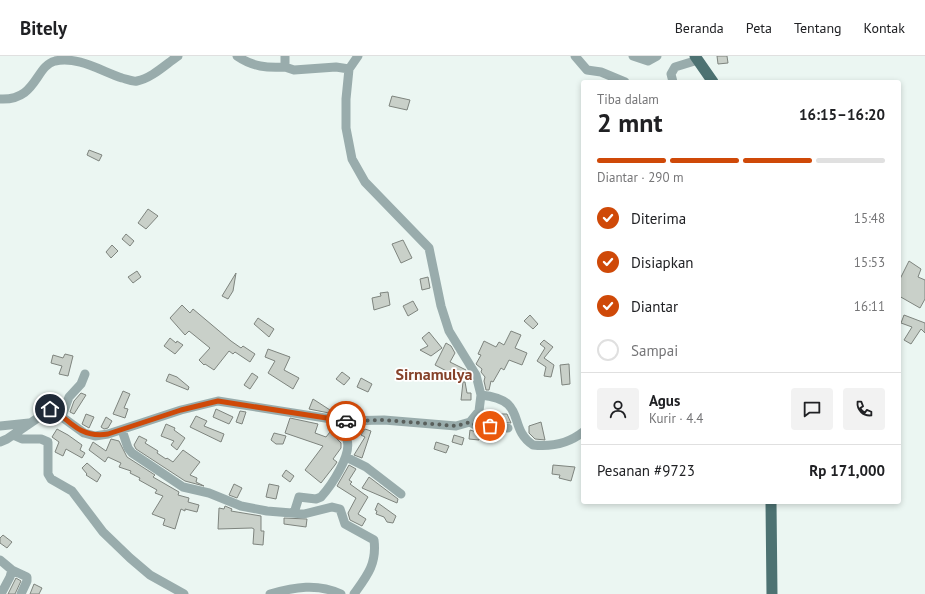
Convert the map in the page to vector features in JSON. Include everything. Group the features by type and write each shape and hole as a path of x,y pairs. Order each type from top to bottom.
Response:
{"main road":[{"path":"697,58 711,80"},
{"path":"771,504 772,594"}],"street":[{"path":"0,99 25,94 36,81 44,68 54,61 79,62 135,82 149,76 178,56"},
{"path":"237,56 254,66 268,68 285,67 294,70 336,67 349,69"},
{"path":"285,56 285,67"},
{"path":"0,442 13,435 48,409 53,409 84,433 95,436 122,430 181,410 218,401 333,419 364,422 384,420 456,426 470,422 478,411 481,395 476,375 449,331 441,306 429,248 364,182 352,159 346,128 346,99 349,69 358,56"},
{"path":"575,56 586,70 601,72 620,80"},
{"path":"633,56 648,61 657,56"},
{"path":"672,80 671,74 675,67 697,58"},
{"path":"62,416 69,396 81,384 85,374"},
{"path":"481,395 500,399 512,408 522,433 533,445 559,445 581,433"},
{"path":"294,513 299,497 319,499 323,495 340,470 346,457 348,441 345,434 333,419"},
{"path":"470,422 479,427 508,428"},
{"path":"0,426 29,423"},
{"path":"122,430 128,448 132,453 183,486 209,493 241,506 267,511 304,514 325,508 336,508 342,512 345,524 372,538 374,543 373,565 367,577 354,594"},
{"path":"13,435 22,439 41,438 48,442 48,474 51,479 72,491 103,532 150,575 184,594"},
{"path":"346,457 366,467 401,494"},
{"path":"0,560 12,570 27,577 27,581 21,594"},
{"path":"1,594 12,570"},
{"path":"270,594 290,589 314,586 332,590 341,594"}],"building":[{"path":"717,56 727,56 728,63 718,64"},
{"path":"392,96 410,100 407,110 389,106"},
{"path":"89,150 102,155 99,161 87,155"},
{"path":"148,209 158,216 146,229 138,223"},
{"path":"126,234 134,241 130,246 122,239"},
{"path":"403,240 412,258 401,263 392,244"},
{"path":"112,245 118,251 111,258 106,252"},
{"path":"909,261 921,269 918,277 925,280 925,299 920,308 901,297 901,277"},
{"path":"137,271 141,277 133,283 128,277"},
{"path":"236,273 233,291 228,299 222,296"},
{"path":"428,277 430,288 422,290 420,279"},
{"path":"388,292 390,305 374,310 372,298 381,296 380,293"},
{"path":"413,301 418,310 408,316 403,306"},
{"path":"182,305 190,313 193,309 241,348 243,346 255,354 250,362 235,352 233,354 229,351 214,370 205,364 204,365 199,360 210,348 189,331 185,335 170,318"},
{"path":"530,315 538,324 533,329 524,321"},
{"path":"904,315 925,323 925,333 921,329 911,344 904,340 912,327 901,323"},
{"path":"258,318 274,329 269,337 254,324"},
{"path":"511,331 521,335 515,348 527,353 522,365 509,360 504,370 501,368 493,382 491,381 489,390 486,390 484,381 485,377 481,372 482,369 476,364 481,355 478,354 484,341 496,347 499,342 504,345"},
{"path":"429,332 442,348 431,356 420,350 428,346 422,338"},
{"path":"170,338 176,343 177,341 183,345 175,354 164,346"},
{"path":"544,340 553,347 544,358 554,365 551,377 544,376 546,367 537,361 545,348 540,344"},
{"path":"446,343 451,346 455,353 450,362 466,370 462,379 435,365"},
{"path":"268,349 290,357 284,370 299,378 293,389 268,373 275,361 265,357"},
{"path":"65,354 73,356 68,376 59,374 62,366 51,363 53,355 63,358"},
{"path":"569,364 570,384 562,385 560,365"},
{"path":"342,372 350,378 344,385 336,379"},
{"path":"252,373 258,377 250,389 244,385"},
{"path":"169,374 177,377 189,387 188,390 166,381"},
{"path":"361,378 372,384 368,392 357,387"},
{"path":"463,382 465,382 467,393 471,393 471,400 461,400"},
{"path":"123,391 130,394 124,408 128,409 125,418 113,414"},
{"path":"81,393 86,395 74,414 70,412 74,401"},
{"path":"313,399 330,410 329,413 309,409"},
{"path":"216,409 233,417 229,424 213,417"},
{"path":"240,411 246,412 242,424 236,422"},
{"path":"86,414 94,417 89,428 82,424"},
{"path":"498,414 507,414 511,423 499,422"},
{"path":"196,416 207,421 204,426 224,434 221,442 190,427"},
{"path":"106,417 112,421 108,428 104,429 101,427"},
{"path":"290,418 318,424 315,433 326,437 330,432 341,443 341,448 333,459 337,462 321,483 305,470 323,446 285,433"},
{"path":"541,422 545,440 535,439 529,433 529,426"},
{"path":"166,424 175,428 174,430 185,438 177,450 171,445 174,441 161,436"},
{"path":"57,429 82,445 80,450 85,453 82,458 66,449 63,456 55,452 59,442 52,437"},
{"path":"365,429 371,431 362,458 354,455 365,437 361,435"},
{"path":"470,430 480,433 479,440 469,439"},
{"path":"274,433 286,436 283,444 276,444 271,440"},
{"path":"454,435 464,438 462,445 452,442"},
{"path":"139,436 147,440 145,443 158,451 157,453 173,462 183,450 200,462 190,475 197,478 196,482 204,486 185,481 136,449 134,445"},
{"path":"111,439 119,441 127,457 155,475 153,477 179,492 178,495 189,498 188,502 199,505 197,512 185,509 185,511 181,509 175,529 163,525 165,519 152,514 163,496 155,493 157,490 139,480 140,478 130,473 131,471 119,467 121,463 108,457 105,462 89,450 93,442 106,451"},
{"path":"436,442 449,446 446,453 434,449"},
{"path":"87,463 101,475 97,482 86,475 87,474 82,468"},
{"path":"349,465 356,469 349,480 352,482 350,484 368,497 358,514 366,519 362,526 350,520 348,513 356,498 337,486"},
{"path":"553,465 575,467 571,481 559,478 560,475 552,474"},
{"path":"286,470 294,476 290,482 282,476"},
{"path":"369,477 398,499 397,503 362,488"},
{"path":"234,484 242,488 237,498 229,495"},
{"path":"269,484 279,486 276,499 266,497"},
{"path":"378,503 396,516 393,523 387,522 384,517 376,514 377,511 375,510"},
{"path":"225,506 232,509 231,511 261,516 261,531 264,531 263,545 253,544 254,529 252,528 218,529 219,508 224,509"},
{"path":"284,518 307,519 306,527 284,524"},
{"path":"3,535 12,542 7,548 0,543 0,538"},
{"path":"16,578 21,581 15,594 8,594"},
{"path":"34,584 42,588 39,594 30,594"}],"way so far":[{"path":"346,421 364,422 384,420 456,426 470,422 479,427 490,426"}],"district":[{"name":"Sirnamulya","path":"434,374"}],"route":[{"path":"50,409 55,410 84,433 95,436 108,434 181,410 218,401 346,421"}]}
